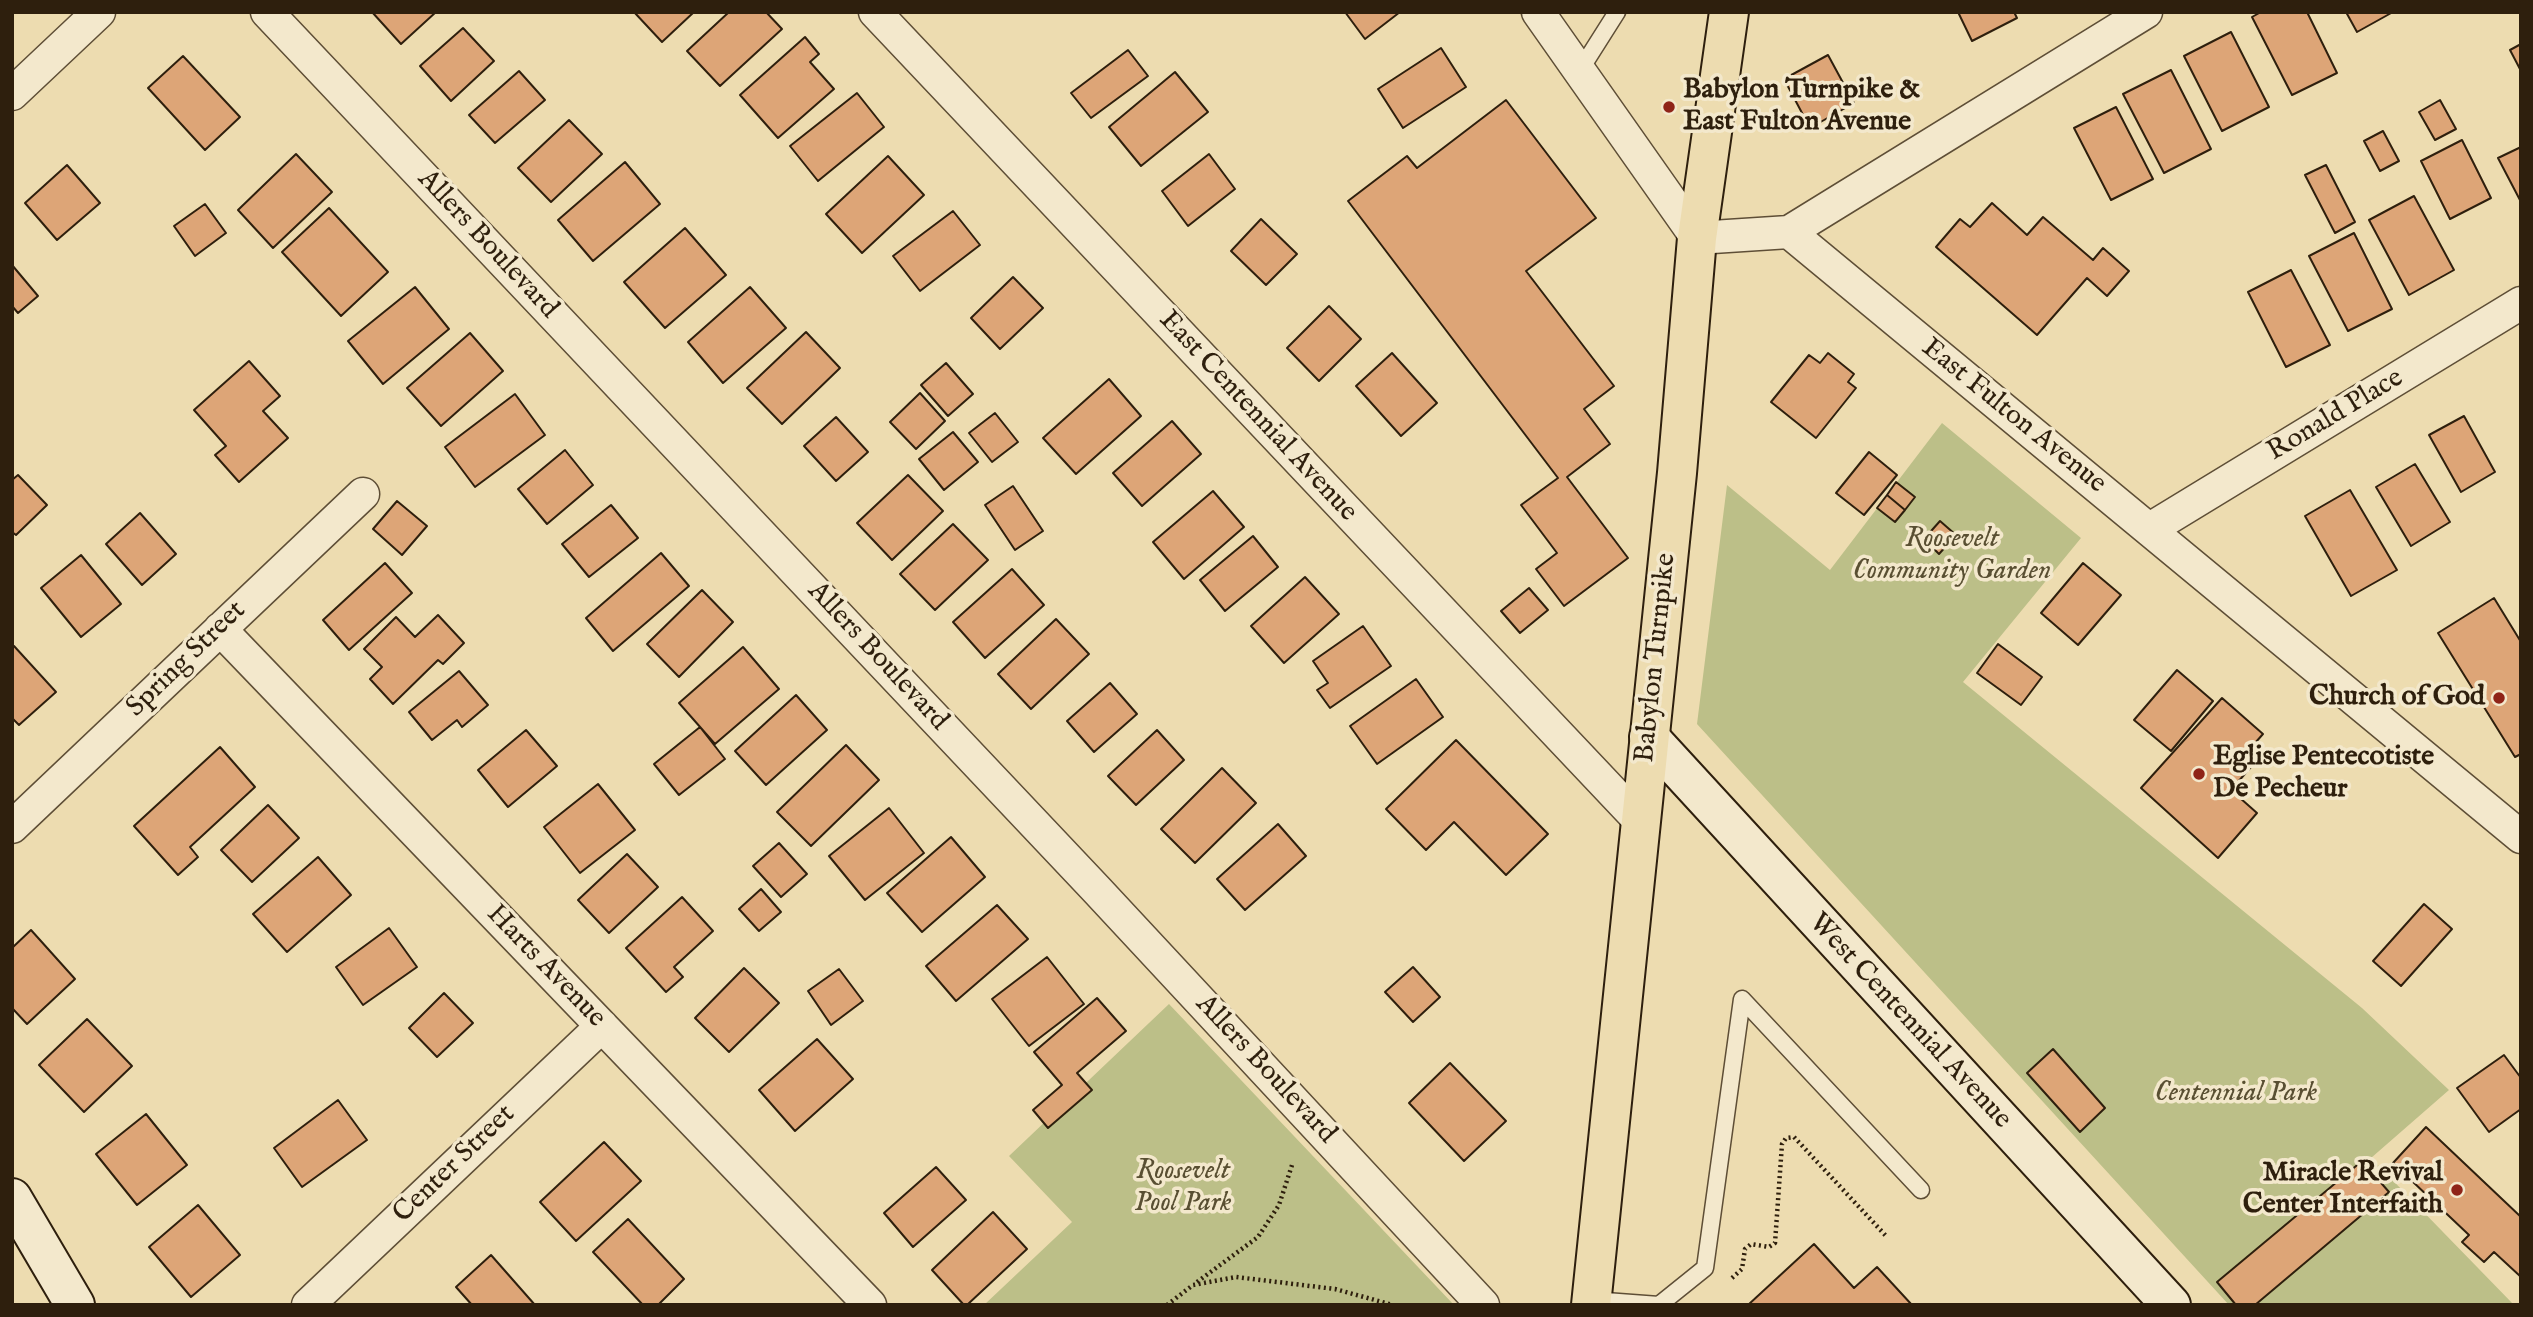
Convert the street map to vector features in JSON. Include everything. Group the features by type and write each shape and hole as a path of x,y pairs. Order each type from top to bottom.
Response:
{"main road":[{"name":"Babylon Turnpike","path":"1592,1302 1677,473 1697,237 1729,12"},
{"name":"West Centennial Avenue","path":"1649,737 2171,1305"},
{"path":"12,1198 75,1305"}],"street":[{"path":"12,94 99,12"},
{"name":"Allers Boulevard","path":"267,12 1087,878 1483,1305"},
{"name":"East Centennial Avenue","path":"875,12 1640,821"},
{"path":"1538,12 1697,237 1789,232 2147,12"},
{"name":"East Fulton Avenue","path":"1789,232 2518,831"},
{"name":"Ronald Place","path":"2150,529 2521,303"},
{"name":"Spring Street","path":"12,827 363,494"},
{"name":"Harts Avenue","path":"220,629 870,1305"},
{"name":"Center Street","path":"308,1305 602,1026"}],"lane":[{"path":"1580,72 1617,12"},
{"path":"1592,1302 1660,1305 1705,1268 1742,999 1921,1190"}],"path":[{"path":"1723,1287 1742,1269 1745,1249 1751,1244 1769,1247 1775,1243 1783,1144 1786,1138 1794,1138 1887,1237"},
{"path":"1167,1305 1258,1237 1279,1205 1293,1162"},
{"path":"1193,1285 1236,1277 1335,1289 1393,1305"}],"green space":[{"name":"Centennial Park","path":"1942,423 2081,538 1963,682 2362,1008 2449,1090 2371,1158 2514,1305 2229,1305 1697,724 1727,485 1830,570"},
{"name":"Roosevelt Pool Park","path":"1169,1004 1454,1305 984,1305 1072,1222 1009,1156"}],"building":[{"path":"372,12 436,12 401,44"},
{"path":"634,12 694,12 662,42"},
{"path":"729,12 766,12 782,29 720,86 687,51"},
{"path":"1345,12 1400,12 1365,39"},
{"path":"1958,12 2014,12 2017,18 1972,41"},
{"path":"2261,12 2307,12 2337,73 2292,95 2252,17"},
{"path":"2346,12 2393,12 2357,32"},
{"path":"463,28 494,61 451,101 420,66"},
{"path":"2231,32 2269,107 2222,131 2184,56"},
{"path":"805,37 819,54 810,62 834,89 778,138 740,95"},
{"path":"2521,44 2521,71 2510,50"},
{"path":"1441,48 1466,87 1403,128 1378,89"},
{"path":"1128,50 1148,76 1091,118 1071,93"},
{"path":"1828,55 1854,103 1810,128 1784,79"},
{"path":"183,56 240,117 205,150 148,88"},
{"path":"2171,70 2211,149 2164,173 2123,94"},
{"path":"519,71 545,100 495,143 469,115"},
{"path":"1175,72 1208,112 1141,166 1109,127"},
{"path":"857,93 884,127 818,181 790,146"},
{"path":"1506,100 1596,218 1526,271 1614,386 1584,409 1610,444 1567,477 1628,558 1564,606 1536,569 1557,553 1521,505 1558,478 1348,201 1407,156 1417,168"},
{"path":"2440,100 2456,129 2435,140 2419,112"},
{"path":"2116,107 2153,179 2111,200 2074,128"},
{"path":"569,120 602,154 551,202 518,168"},
{"path":"2383,131 2399,161 2380,171 2364,141"},
{"path":"2462,140 2491,198 2450,219 2421,161"},
{"path":"2521,147 2521,202 2498,158"},
{"path":"296,154 332,192 273,248 238,210"},
{"path":"1209,154 1235,189 1188,226 1162,191"},
{"path":"888,156 924,195 862,253 826,214"},
{"path":"625,162 660,204 593,261 558,220"},
{"path":"67,165 100,203 57,240 25,203"},
{"path":"2326,165 2355,222 2335,233 2305,175"},
{"path":"2414,196 2454,270 2409,295 2369,220"},
{"path":"1992,203 2027,235 2043,217 2093,260 2103,248 2129,271 2107,296 2087,278 2037,335 1936,247 1960,219 1970,227"},
{"path":"205,204 226,233 195,256 174,226"},
{"path":"329,208 388,272 341,316 282,252"},
{"path":"953,211 980,245 920,291 893,256"},
{"path":"1261,219 1297,254 1266,285 1231,251"},
{"path":"685,228 726,275 665,328 624,282"},
{"path":"2354,233 2392,309 2348,331 2309,256"},
{"path":"12,265 38,296 18,313 12,306"},
{"path":"2291,270 2330,345 2286,367 2248,292"},
{"path":"1013,277 1043,308 1000,349 971,318"},
{"path":"415,287 449,329 383,384 348,341"},
{"path":"750,287 786,328 723,383 688,342"},
{"path":"1329,306 1361,339 1319,381 1287,348"},
{"path":"806,332 840,368 782,424 747,388"},
{"path":"470,333 503,371 441,426 407,388"},
{"path":"1392,353 1437,403 1401,436 1356,386"},
{"path":"1828,353 1854,374 1848,382 1856,388 1816,438 1771,402 1809,355 1820,363"},
{"path":"249,361 280,396 263,411 288,438 239,482 215,455 226,446 194,410"},
{"path":"946,363 973,394 948,416 921,385"},
{"path":"1109,379 1141,416 1076,474 1043,438"},
{"path":"920,393 945,421 916,449 890,422"},
{"path":"515,394 545,435 475,487 445,447"},
{"path":"995,413 1018,442 992,462 969,433"},
{"path":"2464,416 2495,472 2461,492 2429,435"},
{"path":"836,417 868,452 836,481 804,446"},
{"path":"1172,421 1201,454 1142,506 1113,473"},
{"path":"953,432 978,462 944,490 919,459"},
{"path":"565,450 593,485 547,524 518,489"},
{"path":"1869,452 1897,475 1864,515 1836,493"},
{"path":"2415,464 2450,522 2411,546 2376,487"},
{"path":"18,475 47,505 16,535 12,532 12,480"},
{"path":"908,475 943,511 892,560 857,523"},
{"path":"1896,482 1915,497 1905,510 1887,495"},
{"path":"1013,486 1043,531 1015,550 985,505"},
{"path":"2350,490 2397,570 2351,596 2305,516"},
{"path":"1213,491 1244,527 1184,579 1153,542"},
{"path":"1887,495 1905,510 1895,522 1877,508"},
{"path":"397,501 427,526 402,555 373,529"},
{"path":"611,505 638,538 589,577 562,544"},
{"path":"140,513 176,554 142,585 106,544"},
{"path":"1940,521 1956,535 1939,554 1924,539"},
{"path":"953,524 988,560 935,610 900,574"},
{"path":"1253,536 1278,567 1225,611 1200,580"},
{"path":"661,553 689,586 613,651 586,618"},
{"path":"81,555 121,604 81,637 41,588"},
{"path":"385,563 412,593 349,650 323,620"},
{"path":"2083,563 2121,595 2078,645 2041,613"},
{"path":"1012,569 1044,605 985,658 953,622"},
{"path":"1305,577 1339,614 1284,663 1251,626"},
{"path":"1529,588 1548,610 1520,633 1501,611"},
{"path":"702,590 733,622 679,677 647,644"},
{"name":"Church of God","path":"2494,598 2521,642 2521,754 2515,757 2438,633"},
{"path":"438,615 464,643 443,664 438,660 393,704 370,679 382,667 364,649 396,617 415,637"},
{"path":"1056,619 1089,654 1031,709 998,674"},
{"path":"1363,626 1391,666 1330,708 1317,690 1328,683 1313,661"},
{"path":"1998,644 2042,677 2021,705 1977,673"},
{"path":"14,646 56,692 19,725 12,718"},
{"path":"743,647 779,689 715,744 679,703"},
{"path":"2177,670 2213,701 2171,751 2134,720"},
{"path":"459,671 488,705 462,727 457,720 432,740 409,712"},
{"path":"1416,679 1443,717 1377,764 1350,726"},
{"path":"1110,683 1137,714 1094,752 1067,721"},
{"path":"796,695 827,730 766,785 735,751"},
{"name":"Eglise Pentecotiste De Pecheur","path":"2222,698 2263,734 2248,751 2257,760 2231,790 2257,813 2218,858 2141,788"},
{"path":"700,727 725,759 679,795 654,764"},
{"path":"526,730 557,766 508,807 478,770"},
{"path":"1157,730 1184,760 1136,805 1108,776"},
{"path":"1456,740 1548,834 1506,875 1454,822 1426,850 1386,809"},
{"path":"846,745 879,780 811,846 777,812"},
{"path":"220,747 255,787 190,847 198,857 178,875 134,826"},
{"path":"1222,768 1256,803 1195,863 1161,829"},
{"path":"598,784 635,830 580,873 544,827"},
{"path":"268,805 299,838 252,882 221,850"},
{"path":"889,808 924,853 865,900 829,856"},
{"path":"1278,824 1306,856 1245,910 1217,879"},
{"path":"951,837 985,877 922,932 887,893"},
{"path":"779,843 807,874 781,897 753,866"},
{"path":"627,854 658,887 609,933 578,900"},
{"path":"318,857 351,895 287,952 253,914"},
{"path":"761,889 781,912 759,931 739,909"},
{"path":"682,897 713,931 674,967 683,977 666,992 626,948"},
{"path":"2424,904 2452,929 2401,986 2373,961"},
{"path":"997,905 1028,939 956,1001 926,966"},
{"path":"389,928 417,967 363,1005 336,967"},
{"path":"31,930 75,979 27,1024 12,1008 12,948"},
{"path":"1047,957 1084,1004 1029,1046 992,999"},
{"path":"1413,967 1440,997 1413,1022 1385,992"},
{"path":"744,968 779,1003 729,1052 695,1018"},
{"path":"839,969 863,1001 831,1025 808,991"},
{"path":"444,993 473,1023 437,1057 409,1028"},
{"path":"1097,998 1126,1031 1077,1073 1092,1090 1048,1128 1033,1110 1062,1085 1034,1052"},
{"path":"87,1019 132,1066 84,1112 39,1065"},
{"path":"817,1039 853,1079 795,1131 759,1090"},
{"path":"2053,1049 2105,1108 2080,1132 2027,1073"},
{"path":"2504,1055 2521,1078 2521,1109 2489,1132 2457,1088"},
{"path":"1450,1063 1506,1121 1464,1161 1409,1103"},
{"path":"338,1100 367,1140 302,1187 274,1148"},
{"path":"146,1114 187,1165 137,1205 96,1154"},
{"name":"Miracle Revival Center Interfaith","path":"2426,1127 2521,1217 2521,1277 2494,1252 2484,1262 2462,1242 2469,1235 2393,1163"},
{"path":"604,1142 641,1181 576,1241 540,1202"},
{"path":"2362,1161 2389,1192 2255,1305 2236,1305 2217,1282"},
{"path":"936,1167 966,1200 913,1247 884,1213"},
{"path":"198,1205 240,1255 191,1297 149,1247"},
{"path":"993,1212 1027,1249 964,1305 932,1270"},
{"path":"628,1219 684,1279 658,1305 643,1305 593,1252"},
{"path":"1814,1244 1854,1288 1877,1267 1912,1305 1748,1305"},
{"path":"491,1255 535,1305 472,1305 456,1287"}],"place":[{"name":"Babylon Turnpike & East Fulton Avenue","path":"1669,107"},
{"name":"Church of God","path":"2499,698"},
{"name":"Eglise Pentecotiste De Pecheur","path":"2199,774"},
{"name":"Miracle Revival Center Interfaith","path":"2457,1190"}],"park label":[{"name":"Roosevelt Community Garden","path":"1952,556"}]}
